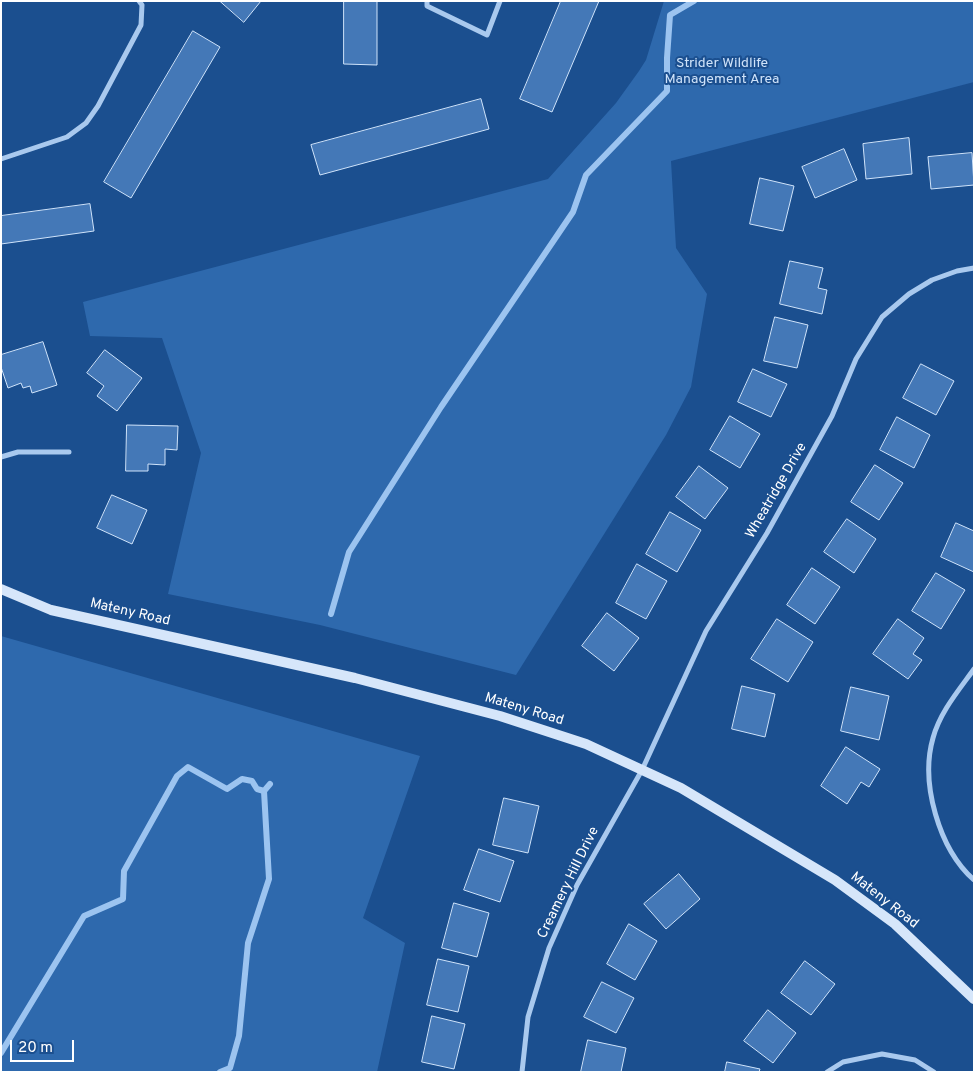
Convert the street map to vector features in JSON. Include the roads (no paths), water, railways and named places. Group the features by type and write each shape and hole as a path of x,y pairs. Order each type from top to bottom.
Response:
{"street":[{"path":"1,160 67,137 86,123 98,106 141,24 142,5 139,1"},
{"path":"428,1 427,6 487,35 500,1"},
{"name":"Wheatridge Drive","path":"642,770 706,631 767,533 832,416 856,360 882,317 909,294 932,280 957,271 974,268"},
{"path":"1,458 18,452 70,452"},
{"name":"Mateny Road","path":"1,589 51,610 355,678 500,716 586,744 681,788 835,880 895,924 974,1000"},
{"path":"974,669 947,708 933,738 930,769 932,803 946,843 963,870 974,880"},
{"name":"Creamery Hill Drive","path":"522,1072 528,1017 549,948 577,885 642,770"},
{"path":"827,1072 843,1062 882,1054 915,1060 934,1072"}],"waterway":[{"path":"331,614 349,552 441,407 573,212 586,175 667,91 670,15 694,1"},
{"path":"1,1053 84,916 123,899 124,871 177,776 188,767 227,789 242,779 252,781 257,789 264,791"},
{"path":"220,1072 230,1068 239,1036 248,943 269,879 264,791 270,784"}],"park label":[{"name":"Strider Wildlife Management Area","path":"722,72"}]}
